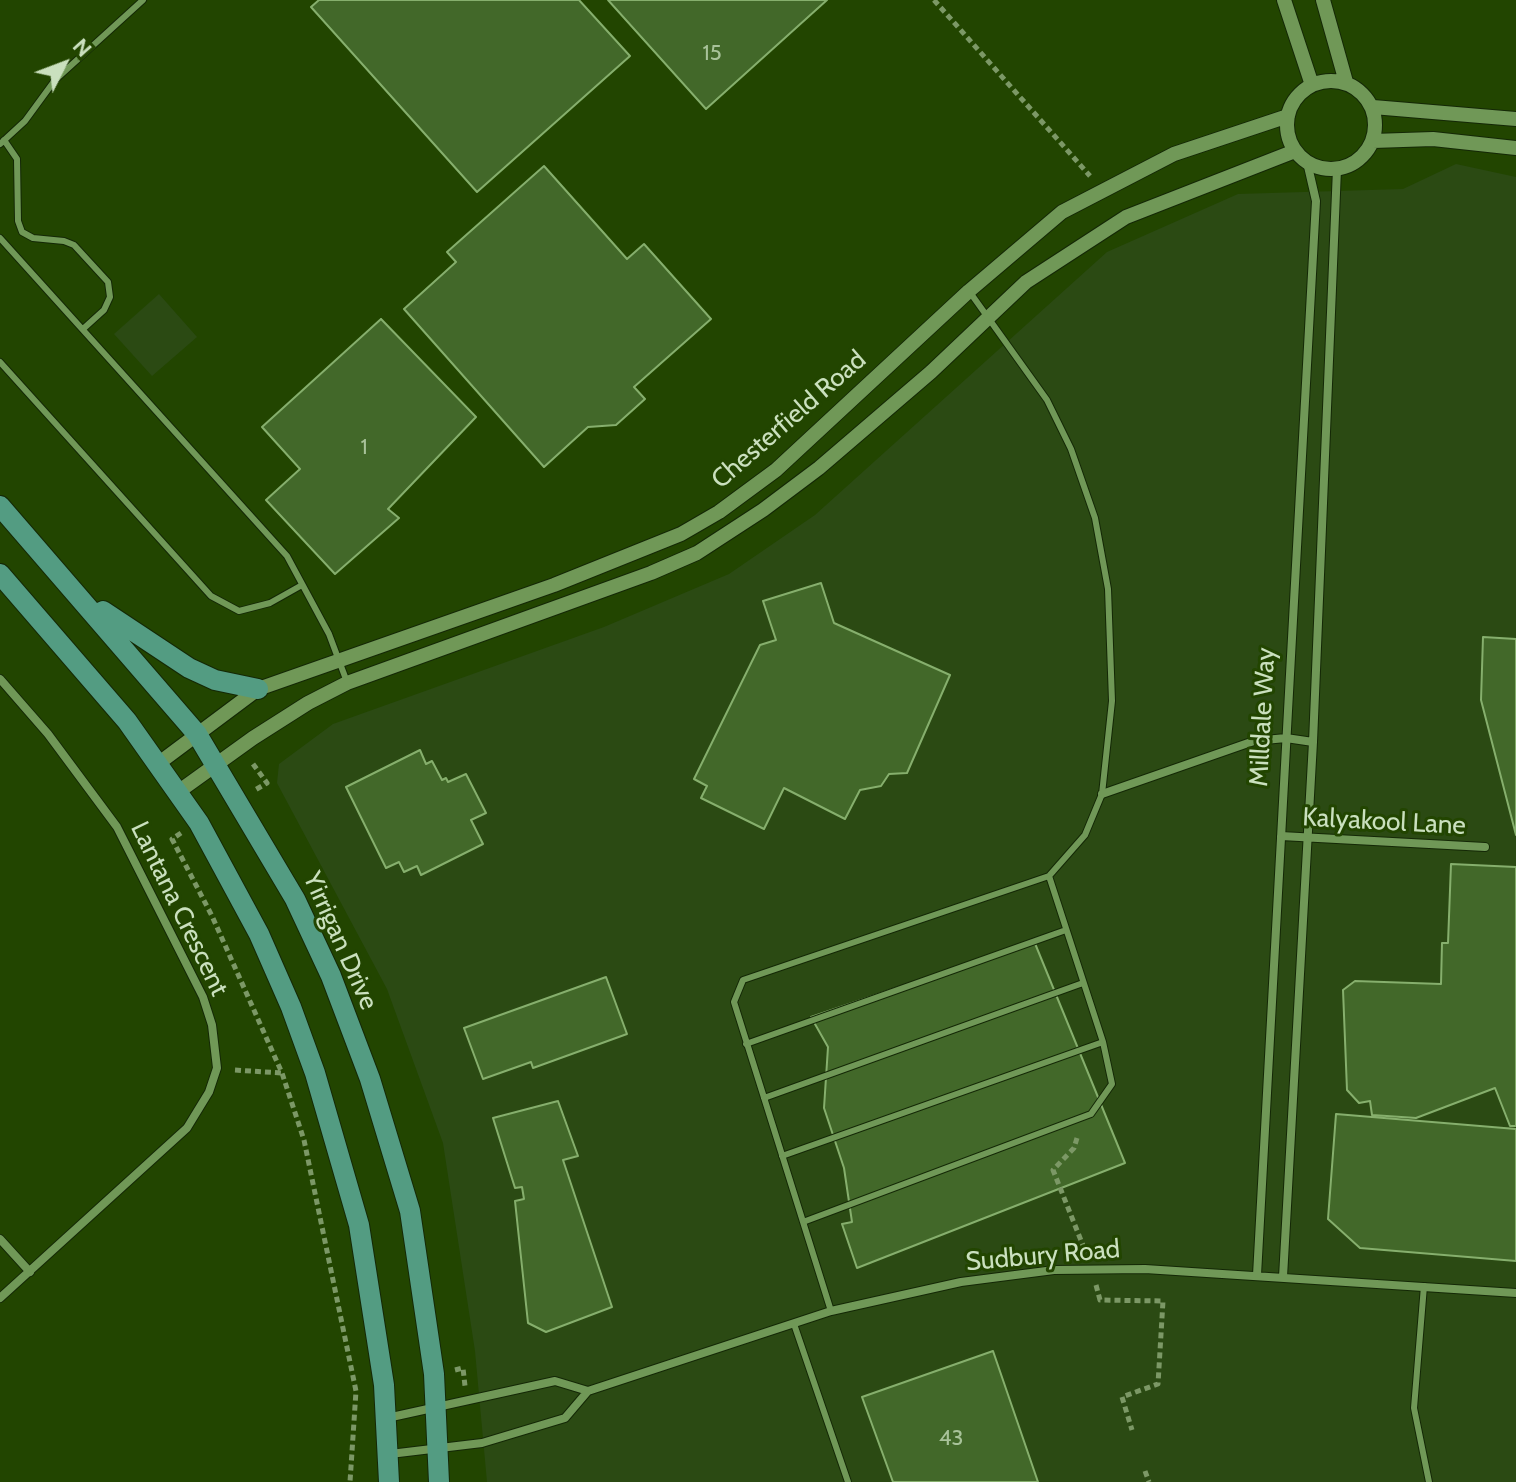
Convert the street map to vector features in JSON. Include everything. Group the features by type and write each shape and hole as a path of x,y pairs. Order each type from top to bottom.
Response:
{"main road":[{"name":"Yirrigan Drive","path":"0,506 197,734 295,899 331,976 370,1079 410,1211 437,1408 439,1482"},
{"path":"0,574 159,763 207,834 259,934 315,1073 359,1225 387,1418 389,1482"},
{"path":"76,593 189,668 215,680 258,689"}],"street":[{"path":"1284,0 1312,85"},
{"path":"1323,0 1346,82"},
{"path":"1328,80 1346,82 1361,92 1373,107 1376,126 1373,141 1365,155 1337,169 1321,169 1295,151 1288,134 1288,116 1301,92 1312,85 1328,80"},
{"path":"1373,107 1516,119"},
{"name":"Chesterfield Road","path":"159,763 258,689 631,557 719,512 776,470 969,291 1062,212 1174,154 1288,116"},
{"path":"1373,141 1433,139 1516,148"},
{"name":"Chesterfield Road","path":"178,792 308,703 347,683 651,573 697,553 794,488 931,372 1026,282 1126,217 1295,151"},
{"name":"Milldale Way","path":"1257,1275 1316,201 1307,162"},
{"name":"Milldale Way","path":"1283,1277 1313,742 1337,169"},
{"name":"Lantana Crescent","path":"0,679 48,734 117,827 203,997 212,1025 217,1068 209,1092 187,1128 0,1298"},
{"path":"1102,794 1254,741 1286,738 1313,742"},
{"name":"Kalyakool Lane","path":"1281,836 1485,847"},
{"path":"0,1239 30,1272"},
{"name":"Sudbury Road","path":"389,1454 482,1443 565,1418 588,1391 831,1311 961,1282 1054,1270 1145,1269 1516,1293"},
{"path":"387,1418 555,1381 588,1391"}],"lane":[{"path":"83,329 104,310 110,297 108,282 74,245 33,238 22,232 18,221 17,159 2,142 25,121 55,80 143,0"},
{"path":"0,238 287,556 339,658 347,683"},
{"path":"831,1311 734,1002 743,980 1049,876 1085,835 1102,794 1112,701 1108,589 1095,518 1071,449 1047,400 990,316 969,291"},
{"path":"0,362 211,596 239,611 270,603 302,585"},
{"path":"803,1222 1091,1114 1112,1084 1103,1042 1049,876"},
{"path":"746,1044 1066,930"},
{"path":"764,1098 1083,983"},
{"path":"782,1156 1103,1042"},
{"path":"1424,1286 1414,1408 1429,1482"},
{"path":"794,1324 848,1482"}],"path":[{"path":"934,0 1086,171"},
{"path":"172,839 212,916 282,1073 304,1140 356,1391 350,1482"},
{"path":"217,1068 282,1073"},
{"path":"1145,1471 1149,1482"}],"shaded area":[{"path":"1456,164 1516,177 1516,1482 487,1482 475,1351 443,1143 387,989 277,783 279,764 333,724 604,627 729,574 815,515 1107,252 1238,194 1403,189"},
{"path":"159,294 197,337 152,376 114,334"}],"building":[{"path":"319,0 579,0 630,56 477,192 311,7"},
{"path":"608,0 827,0 706,109"},
{"path":"544,166 627,259 644,244 711,319 634,387 645,399 616,425 588,427 544,467 404,309 456,262 447,252"},
{"path":"381,319 476,417 388,509 399,518 335,574 266,500 300,469 262,427"},
{"path":"821,583 834,623 950,675 907,773 889,774 881,786 860,790 845,819 784,788 764,829 701,798 707,786 694,779 760,645 776,640 763,601"},
{"path":"1483,637 1516,639 1516,835 1481,700"},
{"path":"420,750 426,764 432,761 442,780 446,778 448,782 466,774 486,813 471,820 483,844 421,875 417,866 404,872 399,862 386,868 346,787"},
{"path":"1451,864 1516,867 1516,1126 1510,1126 1495,1088 1416,1118 1372,1115 1370,1101 1359,1103 1347,1090 1343,990 1355,981 1441,984 1442,943 1448,943"},
{"path":"1034,941 1125,1163 857,1268 842,1224 852,1222 844,1168 824,1108 828,1047 811,1017"},
{"path":"606,977 627,1034 533,1068 531,1062 483,1079 464,1028"},
{"path":"558,1101 578,1156 563,1160 612,1307 546,1332 528,1323 515,1201 524,1199 522,1187 515,1188 493,1118"},
{"path":"1336,1114 1516,1129 1516,1261 1360,1248 1328,1219"},
{"path":"993,1351 1038,1482 893,1482 862,1397"}]}
